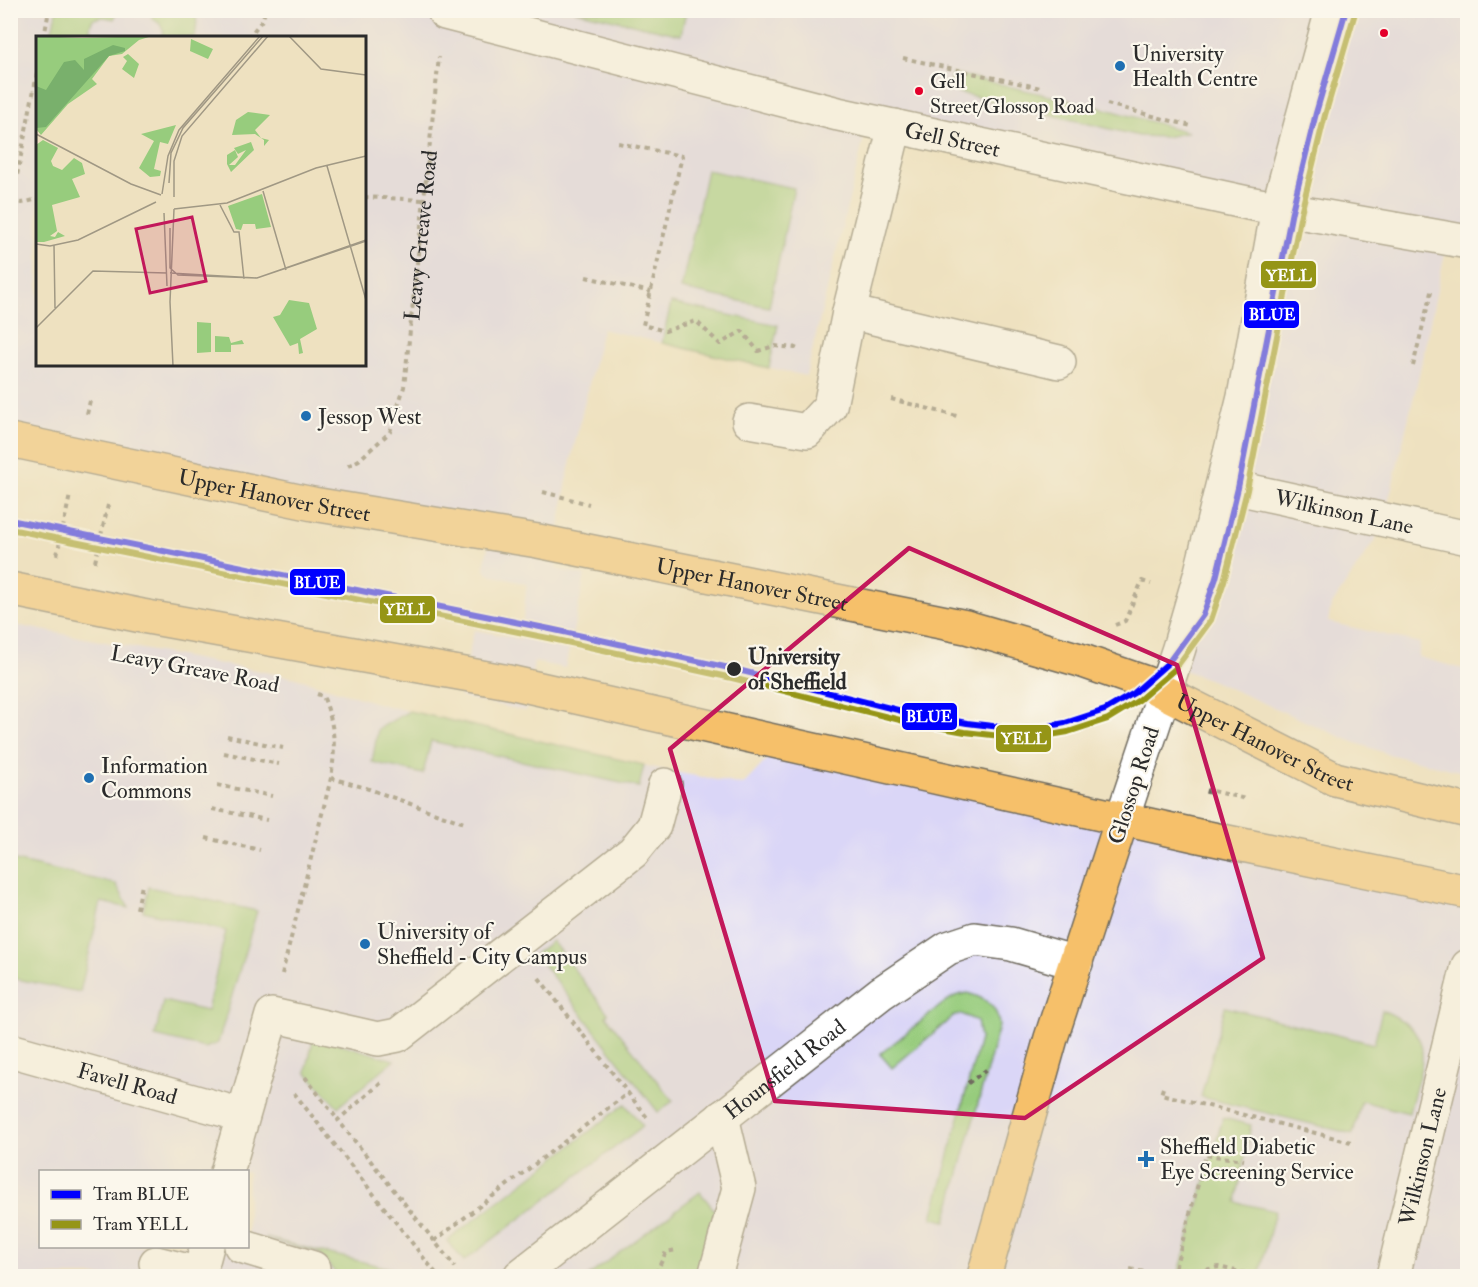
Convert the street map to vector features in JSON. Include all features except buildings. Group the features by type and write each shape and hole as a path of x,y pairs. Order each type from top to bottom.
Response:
{"main road":[{"name":"Upper Hanover Street","path":"10,440 314,504 538,541 945,622 1080,660 1163,691 1335,779 1467,811"},
{"path":"10,589 509,682 1122,819 1467,892"},
{"name":"Glossop Road","path":"984,1276 1051,1038 1122,819"}],"street":[{"name":"Glossop Road","path":"1122,819 1192,606 1223,485 1250,364 1278,208 1332,10"},
{"name":"Gell Street","path":"445,12 838,114 1278,208 1467,242"},
{"path":"748,421 807,431 830,406 849,312 895,126"},
{"path":"849,312 1059,362"},
{"name":"Wilkinson Lane","path":"1223,485 1467,538"},
{"path":"228,1170 272,1015 378,1039 398,1035 633,852 654,826 665,785"},
{"name":"Hounsfield Road","path":"520,1276 880,993 948,948 975,939 1011,944 1076,963"},
{"name":"Wilkinson Lane","path":"1393,1276 1467,966"},
{"name":"Favell Road","path":"10,1050 242,1115"},
{"path":"715,1276 739,1188 722,1117"},
{"path":"248,1248 313,1268"},
{"path":"156,1263 202,1266"}],"path":[{"path":"44,36 49,10"},
{"path":"250,36 263,19 265,10"},
{"name":"Leavy Greave Road","path":"345,468 359,460 390,432 404,387 445,12"},
{"path":"903,58 1041,88"},
{"path":"36,79 11,201 22,203 36,200"},
{"path":"1107,104 1191,126"},
{"path":"618,143 682,156 643,325 665,331 696,321 720,344 742,331 758,351 774,346"},
{"path":"366,197 424,200"},
{"path":"586,277 651,292"},
{"path":"1413,366 1432,288"},
{"path":"891,399 957,416"},
{"path":"48,597 90,401"},
{"path":"87,605 118,464"},
{"path":"272,1015 331,778 335,752 333,729 323,696 314,693"},
{"path":"227,736 283,748"},
{"path":"224,753 279,764"},
{"path":"331,778 366,788 464,824"},
{"path":"217,785 272,796"},
{"path":"212,809 267,820"},
{"path":"206,838 260,850"},
{"path":"137,909 142,885"},
{"path":"551,993 650,1121"},
{"path":"260,1054 438,1276"},
{"path":"968,1083 989,1068"},
{"path":"305,1077 455,1266"},
{"path":"338,1120 382,1082"},
{"path":"1163,1088 1161,1094 1351,1142"},
{"path":"434,1241 628,1093"},
{"path":"1173,1276 1206,1155 1244,1160"},
{"path":"1180,1276 1218,1267 1259,1276"},
{"path":"1130,1269 1163,1276"}],"highlighted area":[{"path":"909,548 1177,665 1263,958 1025,1118 775,1101 670,749"}],"shaded area":[{"path":"11,11 1467,11 1467,242 1448,239 1418,379 1378,535 1331,606 1328,622 1420,643 1418,657 1467,670 1467,773 1388,754 1348,740 1211,680 1172,666 1278,209 868,121 806,376 602,329 569,468 556,545 556,569 585,576 565,668 534,662 526,711 460,697 474,630 521,639 527,584 488,574 484,567 491,534 11,440"},
{"path":"10,624 296,678 383,705 669,771 743,785 783,743 1467,892 1467,1276 11,1276"}],"green space":[{"path":"57,10 118,11 114,19 104,17 93,19 90,26 92,36 50,36"},
{"path":"686,10 681,35 575,11"},
{"path":"153,11 193,11 197,20 195,36 162,36 164,32 160,24 152,18"},
{"path":"952,73 1106,109 1188,132 1166,137 1139,136 948,90"},
{"path":"707,170 794,188 769,307 681,289"},
{"path":"671,303 778,325 769,368 662,343"},
{"path":"409,711 644,765 639,787 431,741 423,774 372,762 378,729"},
{"path":"11,860 116,884 129,908 101,902 80,992 11,978"},
{"path":"149,887 257,911 218,1043 205,1048 155,1036 163,1001 207,1011 226,931 143,911"},
{"path":"552,941 608,1013 606,1016 673,1101 658,1112 535,954"},
{"path":"967,993 979,997 993,1008 999,1026 946,1221 932,1218 980,1039 977,1021 961,1014 954,1016 892,1068 880,1054 945,1002"},
{"path":"1225,1007 1374,1044 1382,1010 1401,1020 1413,1030 1420,1040 1422,1052 1409,1113 1361,1101 1353,1134 1201,1097"},
{"path":"314,1036 394,1060 338,1107 306,1072"},
{"path":"625,1104 643,1126 464,1261 447,1241"},
{"path":"1223,1118 1251,1125 1236,1202 1275,1211 1259,1276 1178,1276"},
{"path":"700,1192 720,1217 701,1276 588,1276"},
{"path":"265,1238 421,1276 338,1276 318,1253"}],"tram line":[{"name":"BLUE","path":"10,520 550,629 734,669 906,712 967,723 1026,730 1065,723 1105,710 1134,693 1168,663 1203,615 1216,578 1238,488 1292,211 1316,113 1346,10"},
{"name":"YELL","path":"10,529 548,638 732,678 904,721 965,732 1027,739 1068,732 1108,719 1139,700 1175,669 1211,620 1224,581 1247,490 1301,213 1325,115 1355,13"}],"place":[{"name":"University Health Centre","path":"1120,66"},
{"name":"Gell Street/Glossop Road","path":"919,91"},
{"name":"Jessop West","path":"306,416"},
{"name":"University of Sheffield","path":"734,669"},
{"name":"Information Commons","path":"89,778"},
{"name":"University of Sheffield - City Campus","path":"365,944"},
{"name":"Sheffield Diabetic Eye Screening Service","path":"1146,1159"}]}
